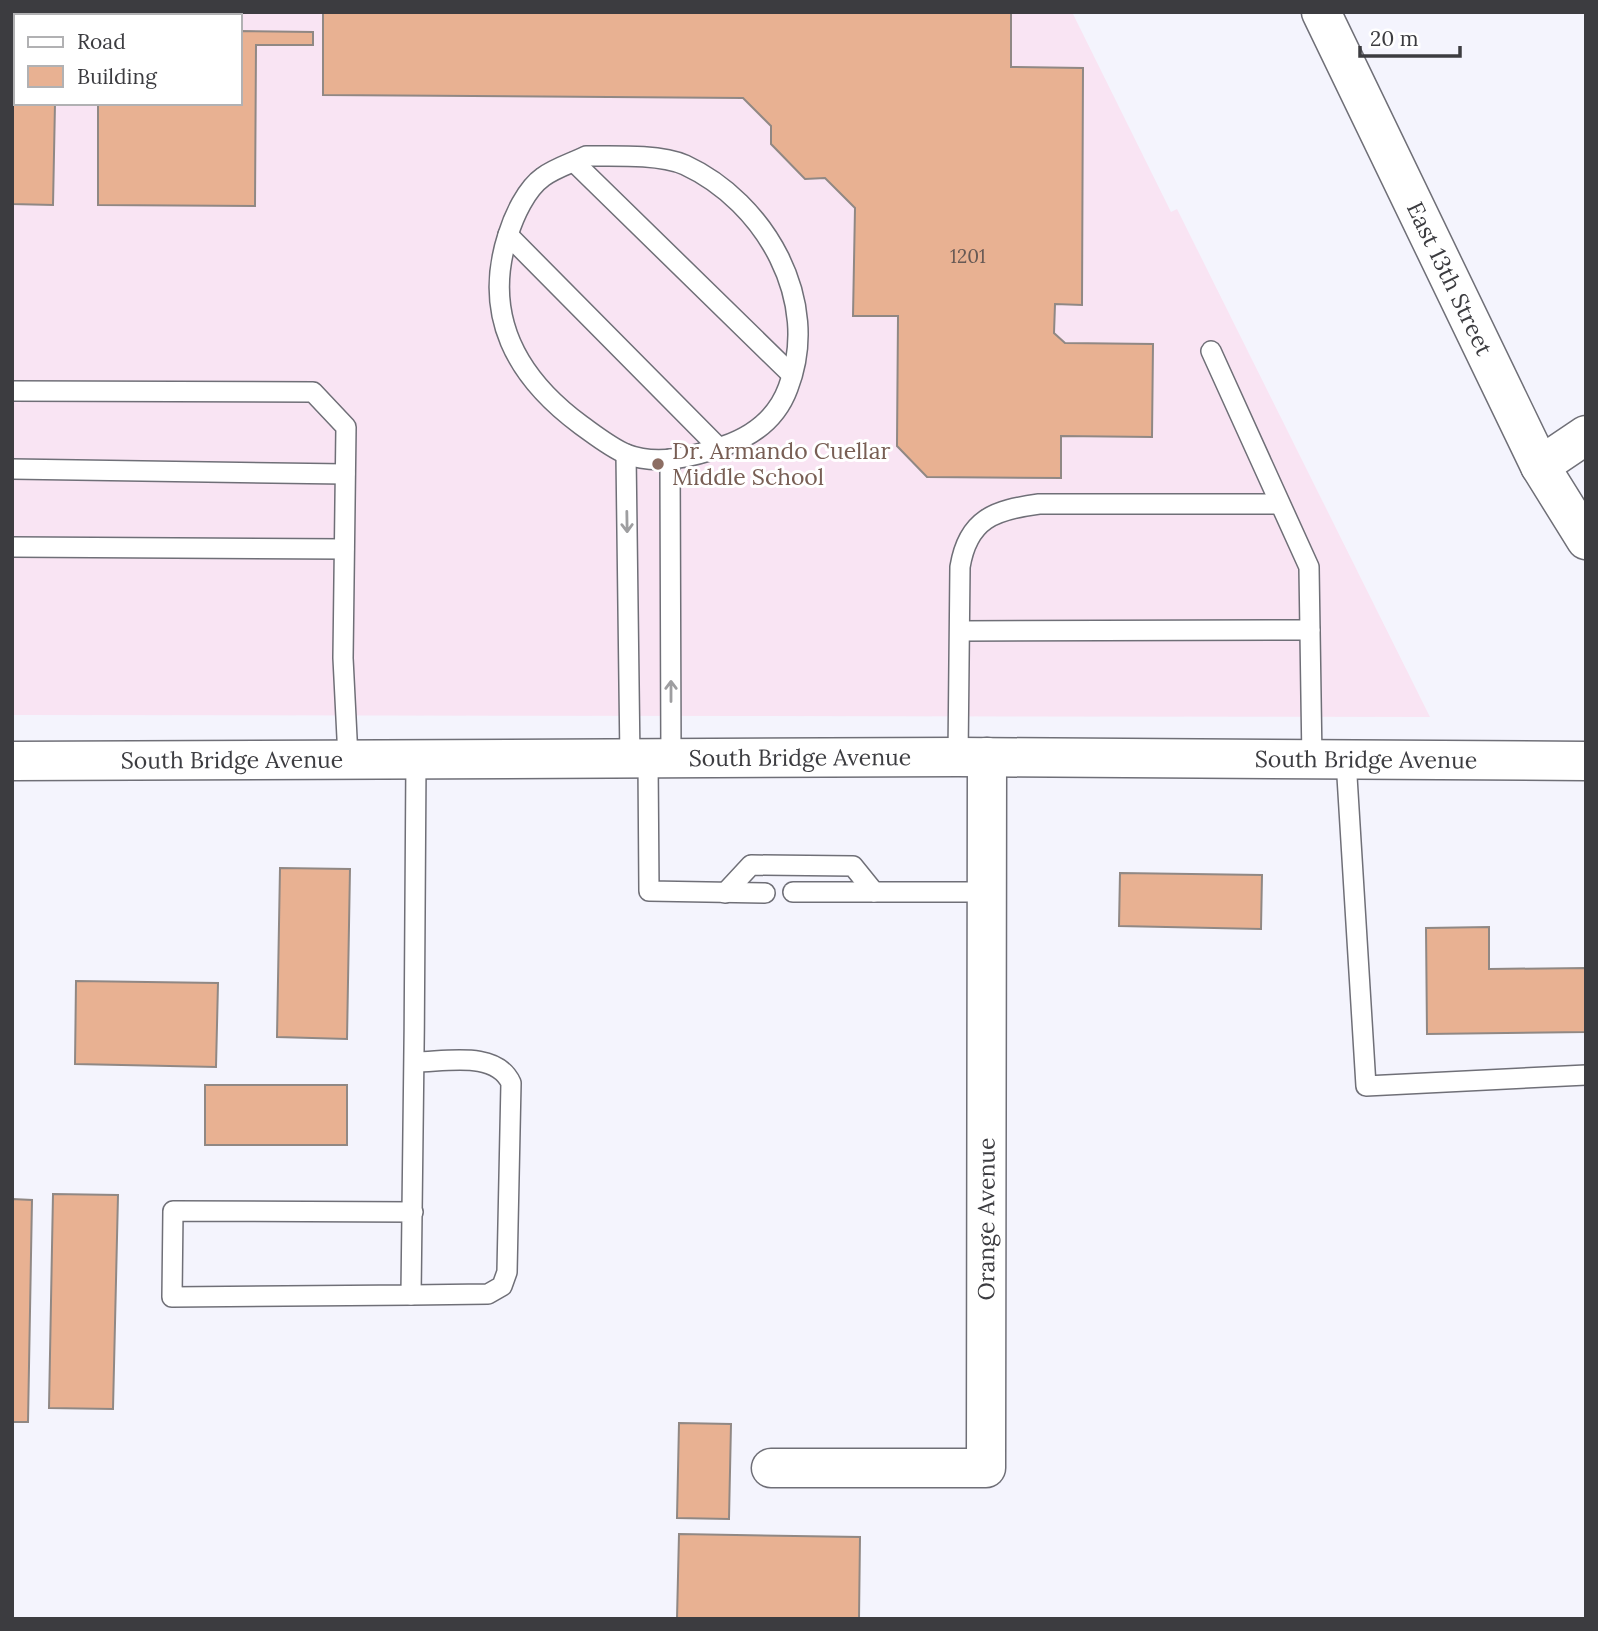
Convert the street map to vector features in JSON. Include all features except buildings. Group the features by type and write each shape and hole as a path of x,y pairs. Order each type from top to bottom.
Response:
{"street":[{"name":"East 13th Street","path":"1321,12 1540,466 1586,540"},
{"path":"1540,466 1586,435"},
{"name":"South Bridge Avenue","path":"12,761 972,757 1586,761"},
{"name":"Orange Avenue","path":"771,1468 986,1468 987,892 972,757"}],"lane":[{"path":"586,156 631,156 683,164 723,188 762,227 789,279 797,314 796,353 788,388 770,420 735,442 719,448 670,459 626,454 568,415 534,383 511,347 498,303 498,266 514,215 542,177 574,162 586,156"},
{"path":"574,162 791,374"},
{"path":"508,235 719,448"},
{"path":"1211,351 1309,567 1310,630 1329,761 1366,1086 1586,1074"},
{"path":"12,391 313,392 346,427 343,659 348,758"},
{"path":"626,454 649,760"},
{"path":"670,459 649,760 649,891 765,893"},
{"path":"12,470 345,474"},
{"path":"972,757 960,631 963,548 974,529 985,519 1010,508 1039,505 1279,504"},
{"path":"12,547 344,549"},
{"path":"960,631 1310,630"},
{"path":"411,1295 416,760"},
{"path":"725,892 751,865 853,866 874,892"},
{"path":"793,892 987,892"},
{"path":"413,1212 173,1211 172,1297 488,1294 502,1286 507,1272 511,1083 506,1071 494,1064 415,1062"}],"shaded area":[{"name":"Dr. Armando Cuellar Middle School","path":"12,12 1072,12 1171,212 1177,209 1430,717 12,715"}],"place":[{"name":"Dr. Armando Cuellar Middle School","path":"658,464"}]}
